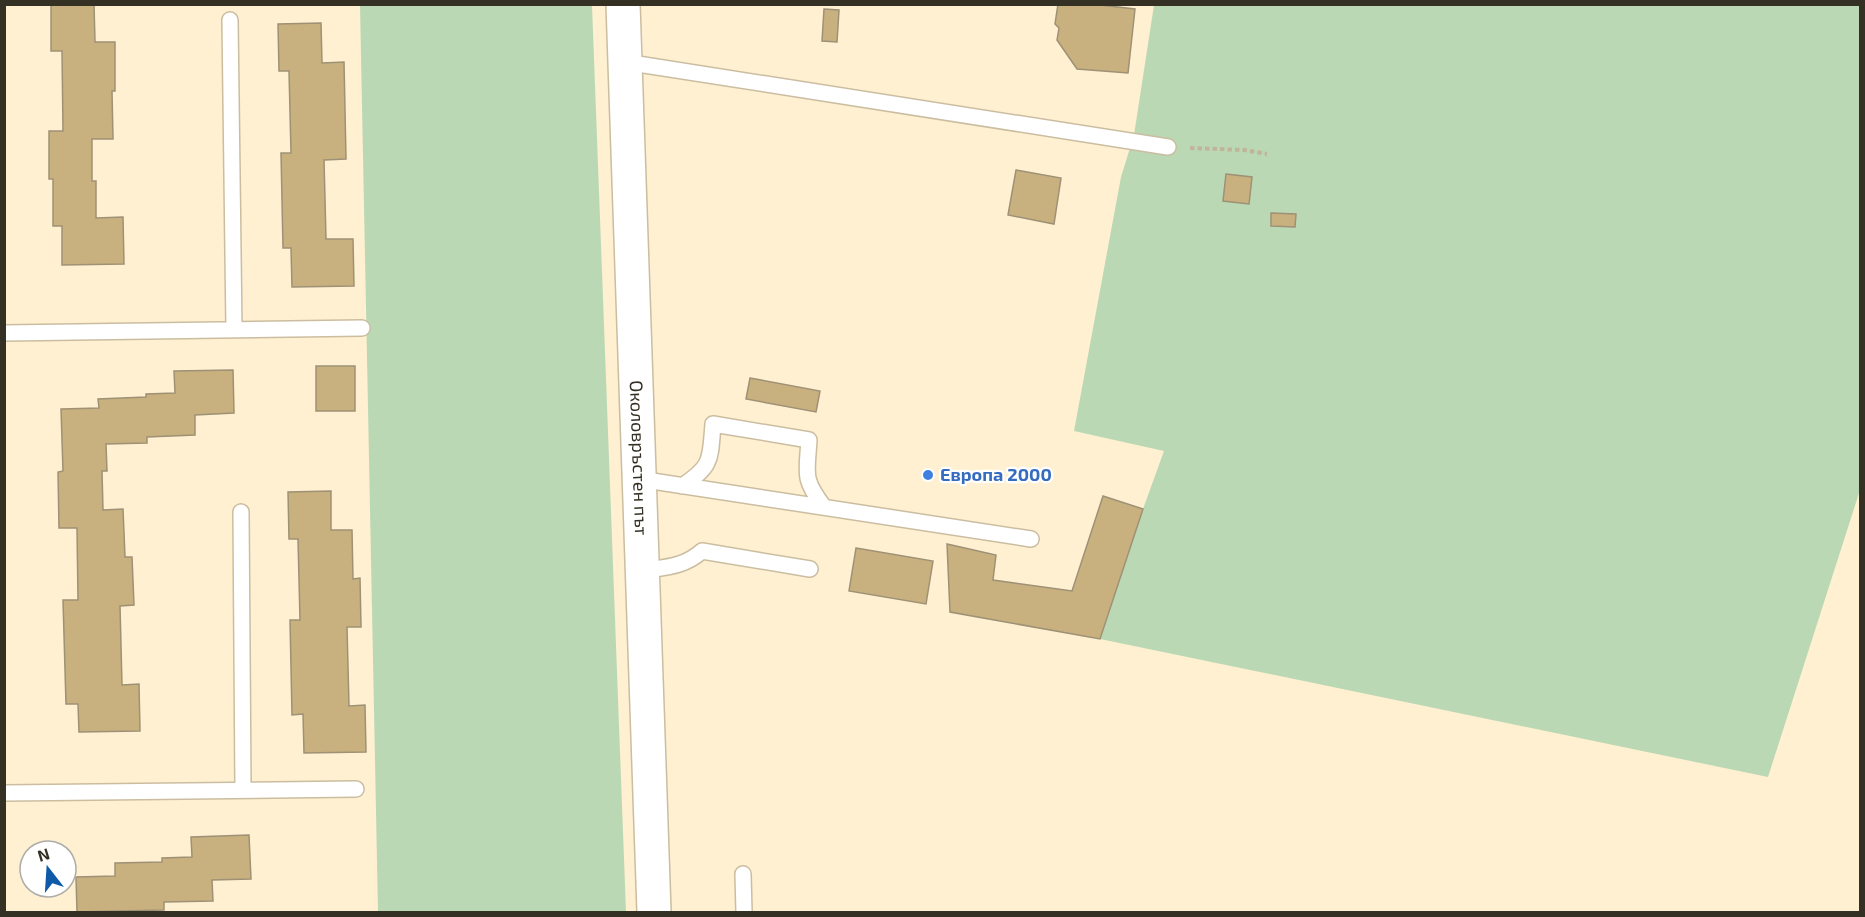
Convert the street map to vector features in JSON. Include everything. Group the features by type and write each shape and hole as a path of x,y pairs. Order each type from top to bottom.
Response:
{"main road":[{"name":"Околовръстен път","path":"622,4 654,912"}],"lane":[{"path":"230,20 234,330"},
{"path":"625,62 1168,147"},
{"path":"4,333 362,328"},
{"path":"682,486 698,476 710,461 713,424 809,440 807,480 811,490 824,507"},
{"path":"639,479 1030,539"},
{"path":"241,512 243,790"},
{"path":"642,571 679,565 691,560 702,551 810,569"},
{"path":"4,793 356,789"},
{"path":"743,874 744,912"}],"path":[{"path":"1168,147 1244,150 1267,154"}],"green space":[{"path":"360,5 592,5 626,912 378,912"},
{"path":"1154,5 1860,5 1860,490 1768,777 1100,639 1164,451 1074,431 1121,177 1134,135"}],"building":[{"path":"94,4 95,42 115,42 115,91 112,91 113,139 92,139 92,181 96,181 96,218 123,217 124,264 62,265 62,226 53,226 53,179 49,179 49,131 63,131 62,51 51,51 51,5"},
{"path":"1058,4 1092,4 1135,9 1128,73 1077,69 1057,40 1059,28 1055,24"},
{"path":"824,9 839,10 837,42 822,41"},
{"path":"321,23 322,63 344,62 346,159 324,160 326,239 353,239 354,286 292,287 291,248 283,248 281,153 291,153 289,71 279,71 278,24"},
{"path":"1016,170 1061,178 1054,224 1008,215"},
{"path":"1226,174 1252,177 1249,204 1223,201"},
{"path":"1271,213 1296,214 1295,227 1271,226"},
{"path":"316,366 355,366 355,411 316,411"},
{"path":"233,370 234,413 195,415 195,435 147,437 147,443 106,444 107,471 102,471 103,510 123,509 125,557 132,557 134,605 120,606 122,685 139,684 140,731 79,732 78,704 66,704 63,600 78,600 77,528 59,528 58,472 63,471 61,409 99,408 98,399 175,393 174,371"},
{"path":"750,378 820,391 816,412 746,399"},
{"path":"331,491 331,530 352,530 353,579 360,578 361,627 347,627 349,706 365,705 366,752 304,753 303,714 292,715 290,620 300,620 298,539 289,539 288,492"},
{"path":"1103,496 1143,509 1100,639 950,612 947,544 996,555 993,580 1072,591"},
{"path":"856,548 933,561 926,604 849,591"},
{"path":"249,835 251,879 212,880 213,901 164,902 164,910 77,912 78,877 115,876 115,863 162,862 162,858 192,857 191,837"}],"place":[{"name":"Европа 2000","path":"928,475"}]}
